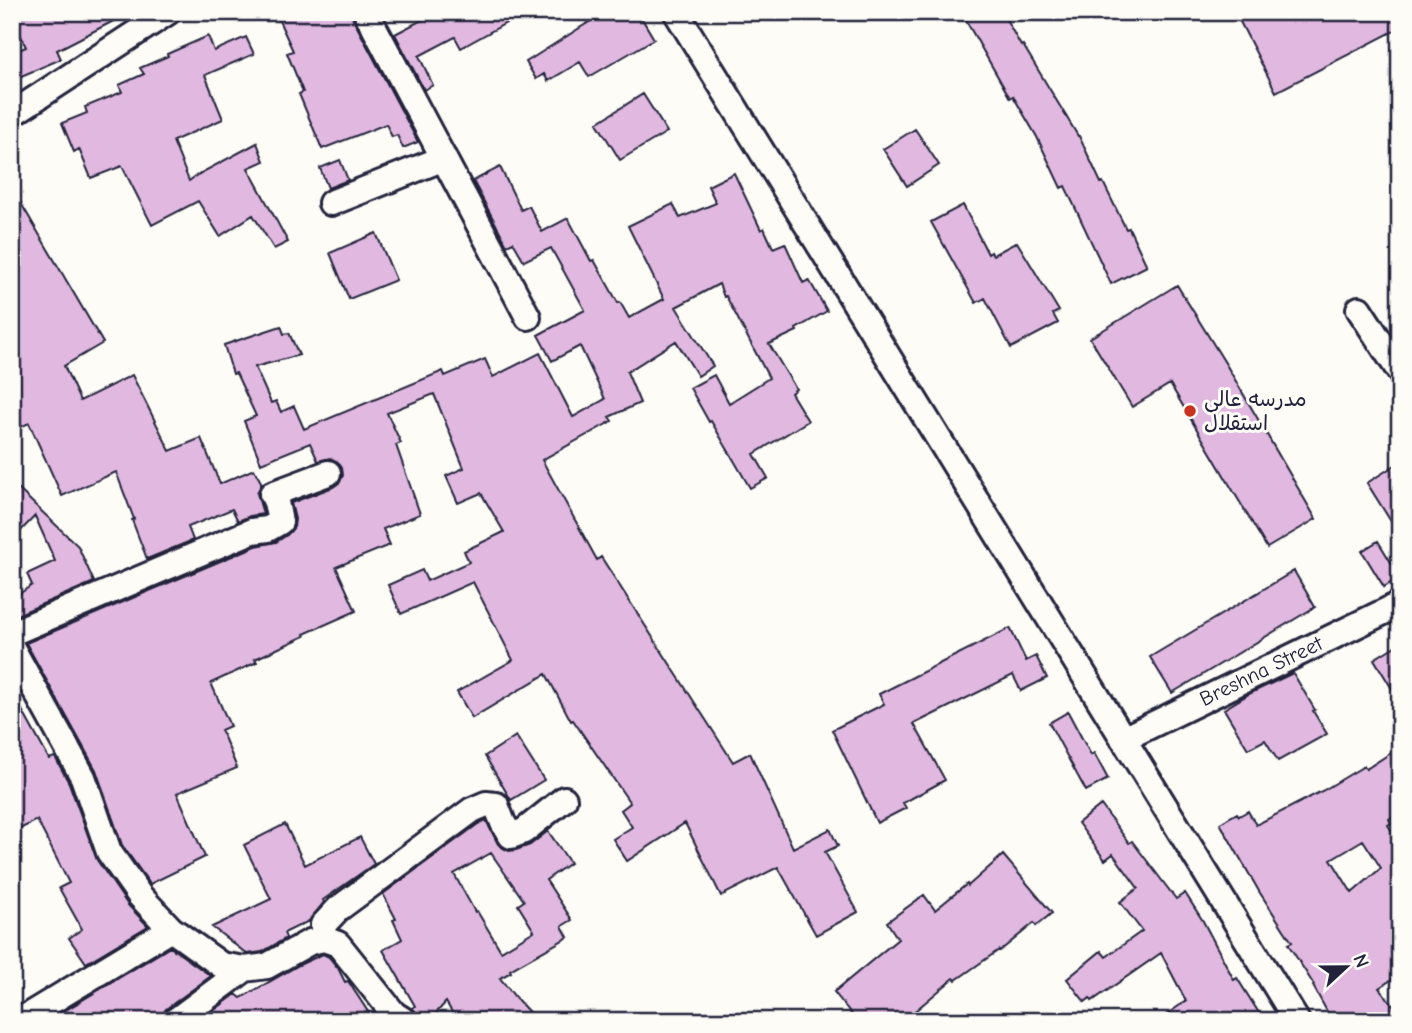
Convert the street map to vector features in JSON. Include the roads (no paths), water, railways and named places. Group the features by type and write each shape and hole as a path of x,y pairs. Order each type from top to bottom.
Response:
{"street":[{"path":"12,114 168,12"},
{"path":"366,12 528,317"},
{"path":"676,12 1297,1021"},
{"path":"331,202 444,158"},
{"path":"1359,309 1400,372"},
{"path":"12,633 252,531 268,529 280,522 272,494 328,473"},
{"name":"Breshna Street","path":"1123,739 1400,604"},
{"path":"12,648 83,777 109,852 141,896 171,929 220,965 245,969 267,966 310,942 324,939 338,944 394,1014 405,1021"},
{"path":"324,939 323,925 338,909 472,810 486,804 496,805 511,836 524,831 564,799"},
{"path":"19,1021 171,929"},
{"path":"175,1021 245,969"}],"place":[{"name":"مدرسه عالی استقلال","path":"1190,411"}]}
